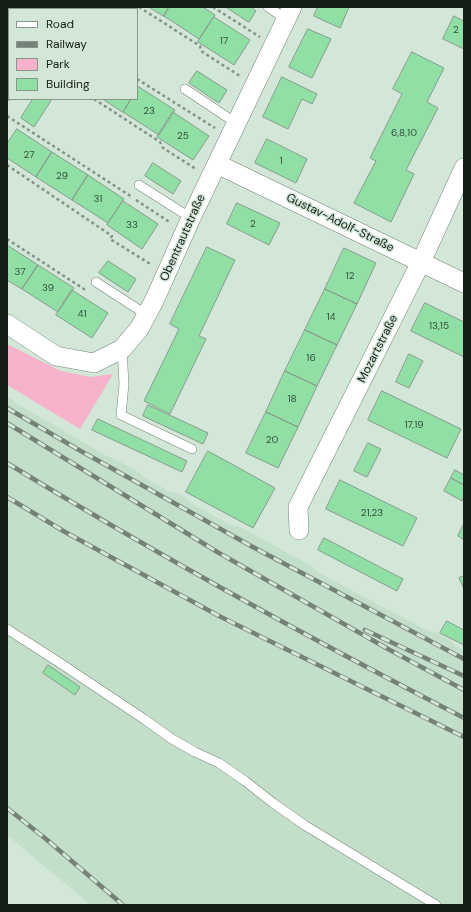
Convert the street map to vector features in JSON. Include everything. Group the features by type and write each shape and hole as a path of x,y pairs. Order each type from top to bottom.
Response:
{"street":[{"name":"Obentrautstraße","path":"7,324 56,356 94,363 122,349 139,329 154,302 232,130 289,13"},
{"name":"Mozartstraße","path":"299,530 298,507 421,262 464,168"},
{"name":"Gustav-Adolf-Straße","path":"214,171 421,262 464,283"}],"lane":[{"path":"268,7 289,13"},
{"path":"185,89 232,130"},
{"path":"139,185 188,225"},
{"path":"96,282 147,315"},
{"path":"122,349 124,384 121,415 192,448"},
{"path":"7,629 172,739 219,763 245,781 273,804 306,826 436,905"}],"path":[{"path":"139,7 200,46 201,51 254,85"},
{"path":"213,7 273,46"},
{"path":"138,80 232,130"},
{"path":"96,100 160,142 163,148 214,171"},
{"path":"7,116 188,225"},
{"path":"7,165 112,236 110,239 166,274"},
{"path":"7,239 90,293"}],"shaded area":[{"path":"7,396 19,405 105,455 137,471 170,492 177,493 189,500 192,504 231,525 243,528 309,565 319,573 428,631 437,633 449,639 456,646 464,650 464,905 91,905 7,835"}],"green space":[{"path":"7,344 61,371 90,377 113,374 80,429 7,385"}],"building":[{"path":"79,7 98,7 97,8 78,8"},
{"path":"149,7 169,7 164,16"},
{"path":"169,7 203,7 215,15 199,39 164,16"},
{"path":"226,7 251,7 256,11 249,22"},
{"path":"318,7 349,7 340,28 314,16"},
{"path":"454,16 464,21 464,49 443,39"},
{"path":"214,17 250,40 234,65 198,42"},
{"path":"308,29 331,39 312,78 289,67"},
{"path":"412,52 444,68 427,102 438,108 406,170 414,174 391,222 354,203 376,161 370,158 402,94 393,89"},
{"path":"197,71 227,90 219,103 189,83"},
{"path":"282,77 317,94 312,104 302,99 288,129 263,117"},
{"path":"139,87 175,110 159,135 123,112 130,100 138,100"},
{"path":"32,100 51,100 34,127 21,118"},
{"path":"105,100 130,100 123,112"},
{"path":"173,112 209,136 193,160 157,137"},
{"path":"17,129 52,152 36,177 7,158 7,144"},
{"path":"267,139 307,159 296,183 255,163"},
{"path":"52,152 88,175 72,200 36,177"},
{"path":"153,163 181,181 173,194 145,176"},
{"path":"88,175 124,199 108,223 72,200"},
{"path":"123,201 158,224 142,249 107,225"},
{"path":"237,203 280,223 269,245 227,224"},
{"path":"7,245 38,265 22,289 7,280"},
{"path":"207,247 235,260 199,336 206,339 170,414 144,401 179,329 170,324"},
{"path":"344,248 376,263 357,304 325,289"},
{"path":"108,261 136,279 128,292 99,273"},
{"path":"38,265 74,288 58,312 22,289"},
{"path":"325,289 357,304 337,345 305,330"},
{"path":"72,290 108,313 92,338 56,315"},
{"path":"425,303 464,322 464,357 411,331"},
{"path":"305,330 337,345 317,386 285,371"},
{"path":"409,354 423,361 409,388 396,382"},
{"path":"285,371 317,386 298,427 266,412"},
{"path":"382,391 461,429 447,458 368,420"},
{"path":"148,405 208,433 203,444 143,416"},
{"path":"266,412 298,427 278,468 246,453"},
{"path":"98,419 187,461 182,472 92,430"},
{"path":"368,443 381,449 367,477 354,471"},
{"path":"208,451 275,488 253,528 186,492"},
{"path":"455,470 464,475 464,485 451,478"},
{"path":"451,478 464,485 464,496 462,501 444,491"},
{"path":"340,480 417,518 403,546 326,509"},
{"path":"463,526 464,527 464,540 458,536"},
{"path":"324,538 403,579 397,591 318,550"},
{"path":"464,576 464,589 459,578"},
{"path":"447,621 464,630 464,645 440,633"},
{"path":"48,665 80,687 75,695 43,673"}],"railway":[{"path":"7,408 251,546 464,659"},
{"path":"7,423 219,553 388,649 464,690"},
{"path":"7,463 119,530 233,595 464,718"},
{"path":"7,497 65,532 219,616 464,737"},
{"path":"365,630 464,676"},
{"path":"7,808 46,839 123,905"}]}
